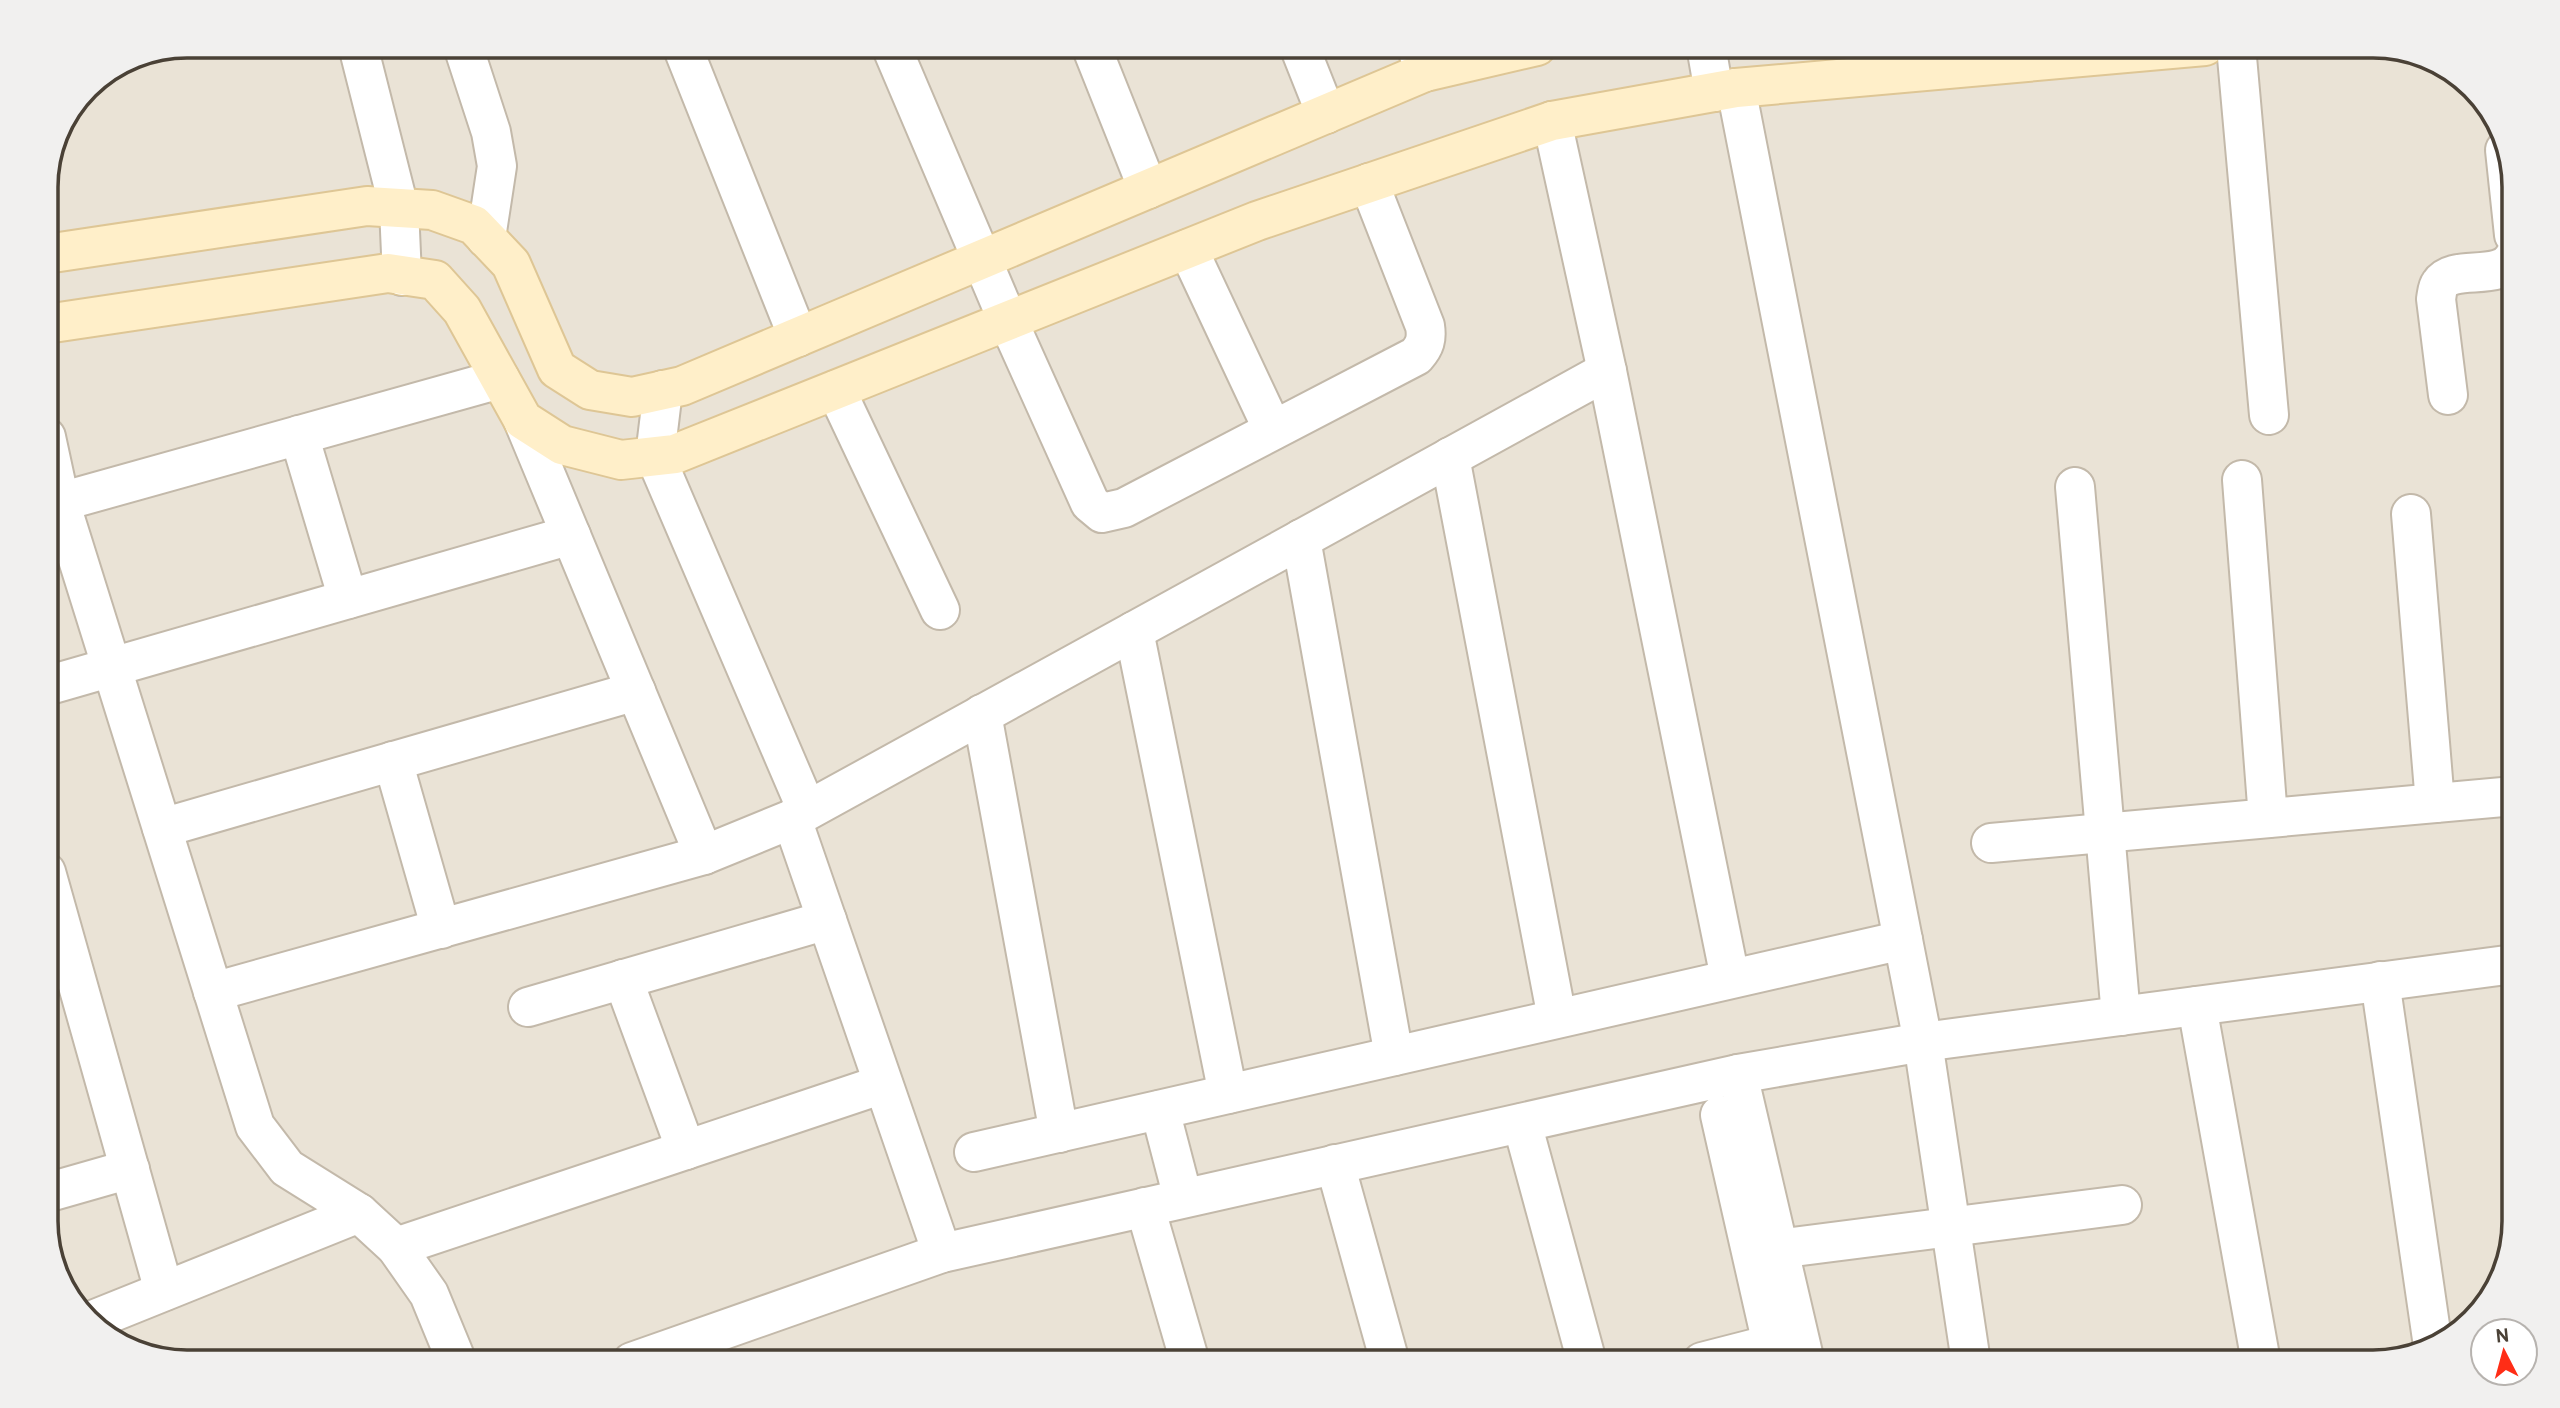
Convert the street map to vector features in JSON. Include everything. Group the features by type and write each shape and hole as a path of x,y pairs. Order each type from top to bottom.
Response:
{"main road":[{"path":"58,322 388,273 435,280 462,310 523,420 562,445 621,460 675,454 1257,221 1552,121 1725,90 2074,58"},
{"path":"58,252 366,206 432,210 474,225 511,264 557,369 590,390 632,397 682,386 1325,114 1421,59"}],"street":[{"path":"361,58 398,208 402,275"},
{"path":"467,58 491,132 496,166 486,238"},
{"path":"687,58 799,337"},
{"path":"896,58 1007,321 1090,503 1102,513 1124,508 1416,356 1424,347 1427,338 1425,326 1369,183"},
{"path":"1096,58 1148,189"},
{"path":"1304,58 1325,114"},
{"path":"1711,58 1725,90 1903,940 1923,1042 1969,1350"},
{"path":"2237,58 2269,415"},
{"path":"1552,121 1607,371 1730,978"},
{"path":"1188,249 1273,430"},
{"path":"2448,395 2436,299 2438,285 2444,279 2457,275 2502,268"},
{"path":"213,992 704,855 800,814 1607,371"},
{"path":"60,502 500,379"},
{"path":"663,390 655,456 800,814 827,920 942,1253"},
{"path":"836,390 940,610"},
{"path":"523,420 704,855"},
{"path":"299,435 348,599"},
{"path":"1450,457 1557,1018"},
{"path":"2242,480 2268,818"},
{"path":"2075,487 2120,1016"},
{"path":"58,493 255,1126 287,1168 359,1213 396,1247 429,1294 452,1350"},
{"path":"2411,514 2435,803"},
{"path":"58,682 571,535"},
{"path":"1301,539 1394,1056"},
{"path":"1134,631 1227,1094"},
{"path":"162,828 636,691"},
{"path":"982,714 1059,1133"},
{"path":"393,761 441,929"},
{"path":"1991,843 2502,797"},
{"path":"58,915 164,1291"},
{"path":"528,1007 827,920"},
{"path":"974,1152 1903,940"},
{"path":"717,1348 942,1253 1725,1078 1923,1042 2502,966"},
{"path":"623,979 686,1150"},
{"path":"2380,981 2432,1336"},
{"path":"2197,1006 2259,1350"},
{"path":"1725,1078 1778,1248 1802,1350"},
{"path":"1725,1078 1773,1350"},
{"path":"396,1247 883,1084"},
{"path":"1160,1110 1183,1198"},
{"path":"1522,1123 1583,1350"},
{"path":"1335,1164 1386,1350"},
{"path":"58,1190 130,1170"},
{"path":"1778,1248 2122,1205"},
{"path":"1145,1207 1186,1350"},
{"path":"101,1317 359,1213"}],"shaded area":[{"path":"2373,58 2406,62 2430,71 2458,90 2480,115 2495,145 2502,179 2502,1221 2498,1254 2489,1278 2470,1306 2445,1328 2415,1343 2381,1350 187,1350 154,1346 130,1337 102,1318 80,1293 65,1263 58,1229 58,179 62,154 71,130 84,108 108,84 122,75 162,60"}]}
